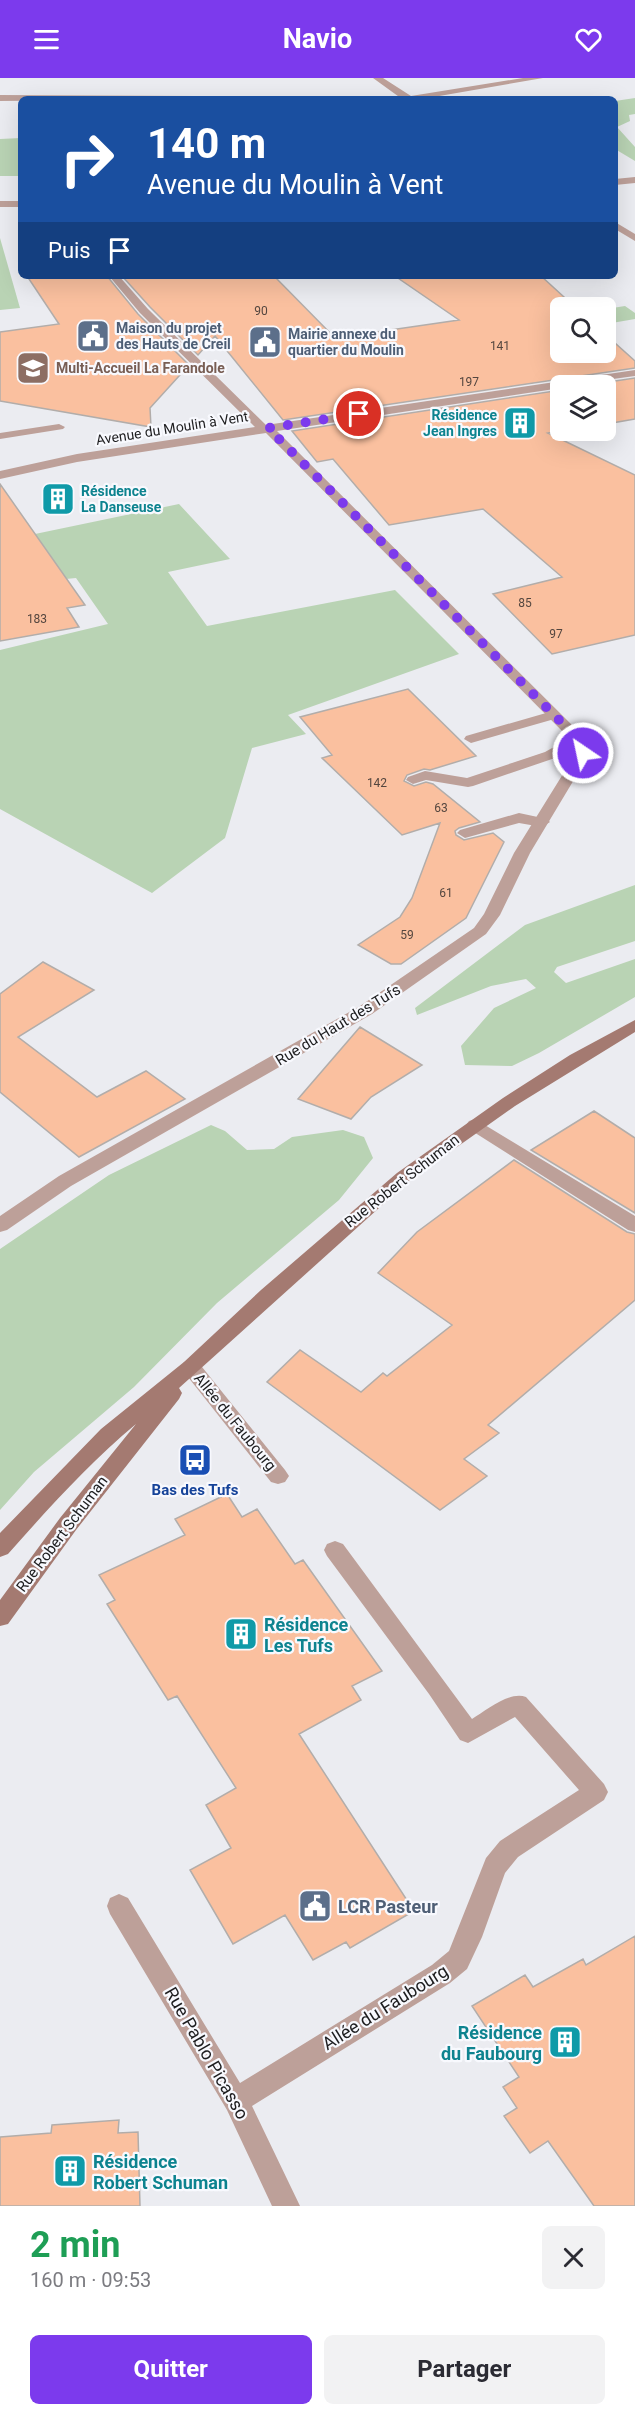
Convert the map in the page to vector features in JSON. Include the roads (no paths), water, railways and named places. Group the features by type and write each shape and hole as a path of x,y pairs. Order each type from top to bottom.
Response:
{"main road":[{"name":"Rue Robert Schuman","path":"0,1548 47,1496 108,1436 191,1368 226,1333 370,1204 475,1125 576,1059 635,1025"},
{"name":"Rue Robert Schuman","path":"0,1617 68,1524 191,1368"}],"street":[{"path":"377,78 404,96"},
{"path":"428,96 539,78"},
{"path":"0,98 18,98"},
{"path":"618,182 635,180"},
{"path":"0,204 18,204"},
{"path":"618,227 635,238"},
{"path":"117,279 140,307 577,738 550,755 468,783 425,776 413,780"},
{"name":"Avenue du Moulin à Vent","path":"0,475 60,461 265,428 635,373"},
{"path":"0,436 59,427"},
{"path":"471,739 553,716"},
{"name":"Rue du Haut des Tufs","path":"0,1225 65,1181 317,1039 400,988 480,932 492,915 513,870 580,760 582,746 577,738"},
{"path":"465,833 519,818 542,822"},
{"path":"475,1125 635,1225"},
{"name":"Allée du Faubourg","path":"191,1368 278,1476"},
{"name":"Allée du Faubourg","path":"236,2101 441,1974 458,1960 469,1937 495,1866 509,1849 596,1792 518,1704 468,1733 437,1687 335,1550"},
{"name":"Rue Pablo Picasso","path":"119,1906 236,2101 286,2206"}],"place":[{"name":"Maison du projet des Hauts de Creil","path":"93,336"},
{"name":"Mairie annexe du quartier du Moulin","path":"265,342"},
{"name":"Multi-Accueil La Farandole","path":"33,368"},
{"name":"Résidence Jean Ingres","path":"520,423"},
{"name":"Résidence La Danseuse","path":"58,499"},
{"name":"Bas des Tufs","path":"195,1460"},
{"name":"Résidence Les Tufs","path":"241,1634"},
{"name":"LCR Pasteur","path":"315,1906"},
{"name":"Résidence du Faubourg","path":"565,2042"},
{"name":"Résidence Robert Schuman","path":"70,2171"}]}
